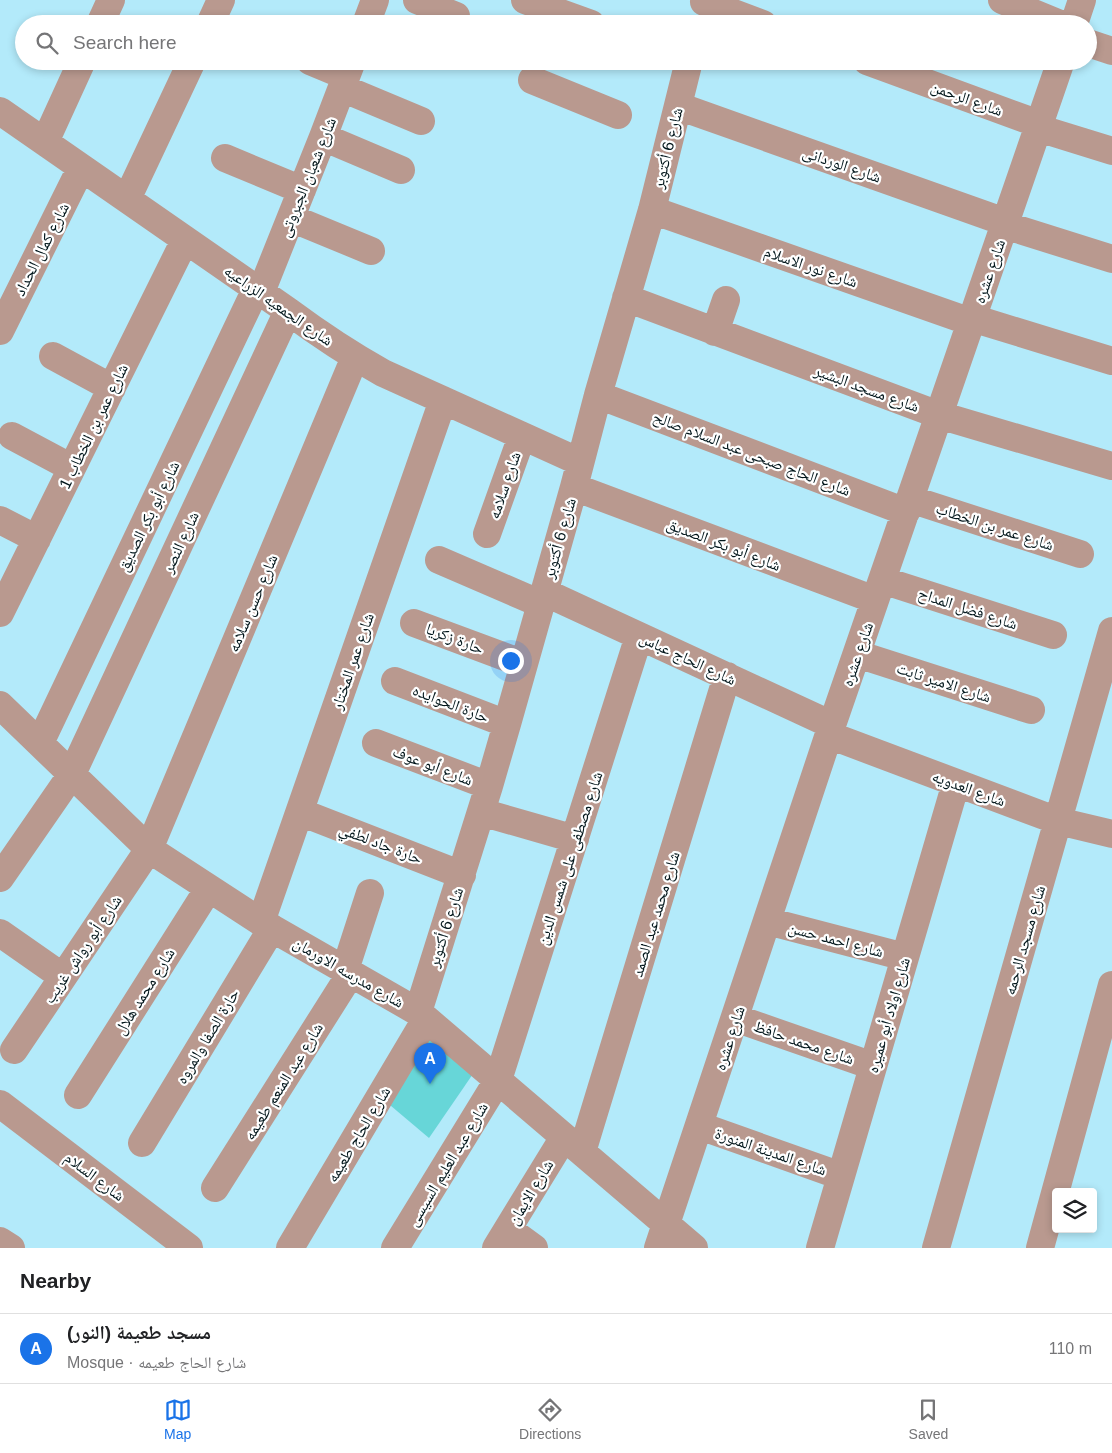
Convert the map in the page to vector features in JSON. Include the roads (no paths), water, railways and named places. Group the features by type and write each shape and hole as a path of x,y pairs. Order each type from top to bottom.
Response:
{"street":[{"path":"104,15 111,0"},
{"path":"214,15 221,0"},
{"path":"369,15 374,0"},
{"path":"418,0 454,15"},
{"path":"525,0 555,12"},
{"path":"1002,0 1038,15"},
{"path":"1077,15 1082,0"},
{"path":"702,9 726,15"},
{"path":"1097,46 1112,51"},
{"path":"44,142 78,70"},
{"path":"127,199 188,70"},
{"path":"334,70 347,75 421,121"},
{"name":"شارع 6 أكتوبر","path":"422,1015 507,724 598,394 652,210 687,70"},
{"name":"شارع الرحمن","path":"891,70 1039,126 1112,151"},
{"name":"شارع عشره","path":"663,1236 830,730 1058,70"},
{"name":"شارع شعبان الجبروتى","path":"258,291 291,218 347,75"},
{"path":"533,77 618,115"},
{"name":"شارع الوردانى","path":"678,106 1112,260"},
{"name":"شارع الجمعيه الزراعيه","path":"3,120 44,142 288,311 320,336 383,373 522,436 577,474"},
{"path":"323,137 401,170"},
{"path":"225,158 302,190"},
{"name":"شارع كمال الحداد","path":"0,331 82,168"},
{"name":"شارع نور الاسلام","path":"652,210 972,320 1112,362"},
{"path":"291,218 371,250"},
{"name":"شارع عمر بن الخطاب 1","path":"0,613 185,240"},
{"name":"شارع أبو بكر الصديق","path":"40,743 258,291"},
{"name":"شارع مسجد البشير","path":"626,298 939,415 1112,466"},
{"path":"715,332 726,300"},
{"name":"شارع النصر","path":"0,878 72,774 288,311"},
{"path":"53,356 112,388"},
{"name":"شارع حسن سلامه","path":"149,849 355,357"},
{"name":"شارع الحاج صبحى عبد السلام صالح","path":"598,394 908,505"},
{"name":"شارع عمر المختار","path":"267,925 300,812 443,400"},
{"path":"12,436 72,468"},
{"name":"شارع سلامه","path":"487,534 522,436"},
{"name":"شارع أبو بكر الصديق","path":"577,474 879,590"},
{"name":"شارع عمر بن الخطاب","path":"908,505 1080,554"},
{"path":"0,520 37,538"},
{"name":"شارع الحاج عباس","path":"439,560 639,636 727,676 830,730"},
{"name":"شارع فضل المداح","path":"879,590 1053,635"},
{"name":"حارة زكريا","path":"414,623 524,664"},
{"name":"شارع مسجد الرحمه","path":"936,1248 1112,631"},
{"name":"شارع مصطفى على شمس الدين","path":"498,1080 639,636"},
{"name":"شارع الامير ثابت","path":"857,654 1031,710"},
{"name":"شارع محمد عبد الصمد","path":"573,1144 727,676"},
{"name":"حارة الحوايده","path":"394,681 507,724"},
{"name":"شارع مدرسه الاورمان","path":"0,704 149,849 267,925 422,1015 573,1144 663,1236 694,1248"},
{"name":"شارع العدويه","path":"830,730 956,783 1058,821 1112,834"},
{"name":"شارع أبو عوف","path":"376,743 489,786"},
{"name":"شارع اولاد أبو عميره","path":"820,1248 956,783"},
{"name":"حارة جاد لطفي","path":"300,812 462,875"},
{"path":"481,812 575,839"},
{"name":"شارع أبو رواش غريب","path":"14,1050 149,849"},
{"name":"شارع محمد هلال","path":"78,1095 209,888"},
{"name":"شارع عبد المنعم طعيمه","path":"216,1188 348,972 370,893"},
{"name":"شارع احمد حسن","path":"767,922 905,958"},
{"name":"حارة الصفا والمروه","path":"142,1143 267,925"},
{"path":"0,932 63,977"},
{"path":"1040,1248 1112,985"},
{"name":"شارع الحاج طعيمه","path":"290,1248 422,1015"},
{"name":"شارع محمد حافظ","path":"736,1018 873,1066"},
{"name":"شارع عبد العليم السيسى","path":"395,1248 498,1080"},
{"name":"شارع السلام","path":"0,1104 189,1248"},
{"name":"شارع المدينة المنورة","path":"700,1126 842,1176"},
{"name":"شارع الايمان","path":"502,1239 573,1144"},
{"path":"502,1239 534,1248"},
{"path":"0,1241 11,1248"}],"place":[{"name":"مسجد طعيمة (النور)","path":"430,1084"}]}
